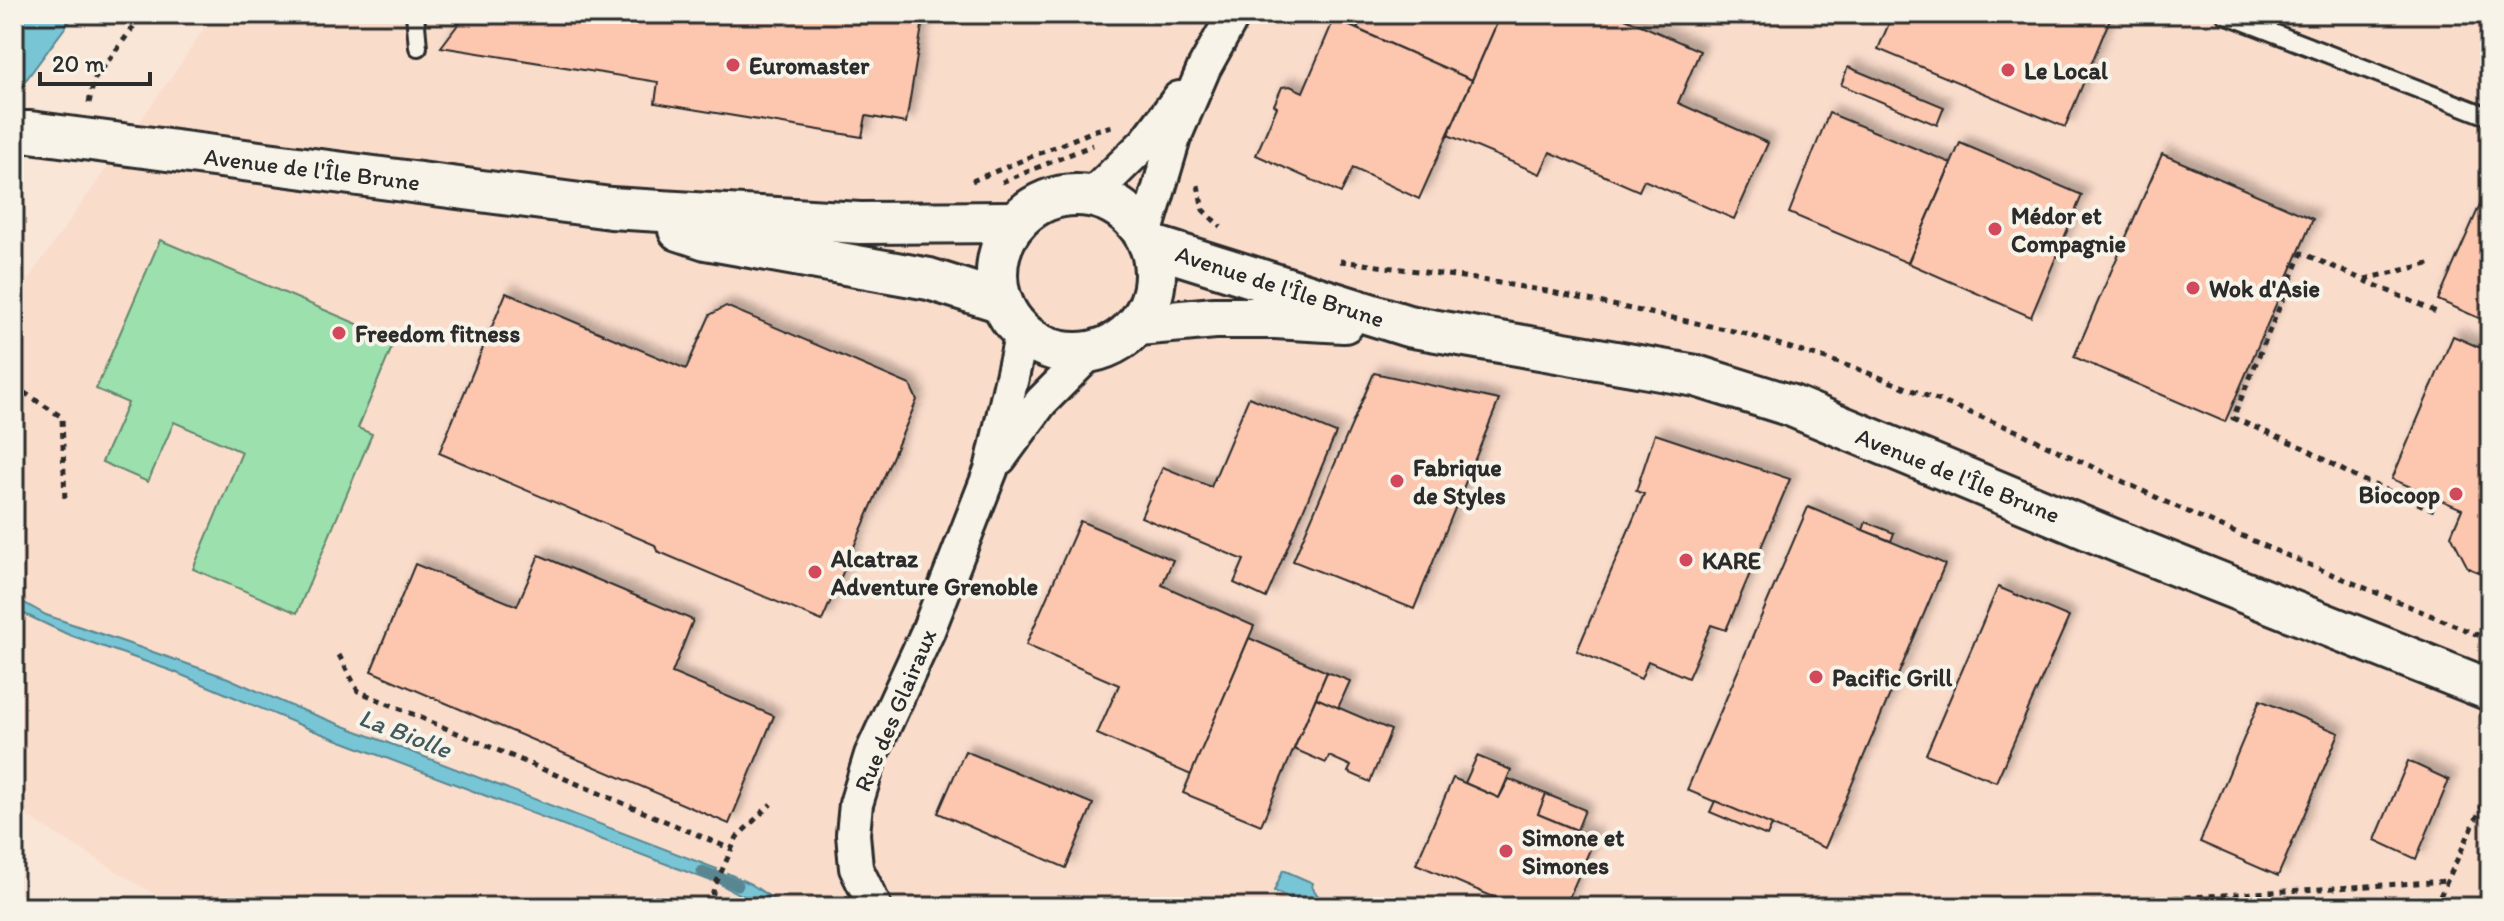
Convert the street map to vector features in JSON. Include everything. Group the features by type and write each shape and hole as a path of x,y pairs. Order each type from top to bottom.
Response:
{"street":[{"path":"1149,241 1136,222 1120,208 1072,194 1047,200 1025,213 1003,241 997,260 996,281 1012,318 1042,347 1066,353 1090,353 1116,343 1138,325 1149,305 1155,283 1149,241 1174,138 1204,68 1234,14"},
{"path":"1090,197 1146,142 1204,68"},
{"name":"Avenue de l'Île Brune","path":"14,132 88,139 611,208 860,223 1016,222"},
{"name":"Avenue de l'Île Brune","path":"611,208 706,239 929,279 1012,318"},
{"name":"Avenue de l'Île Brune","path":"1149,241 1408,326"},
{"name":"Rue des Glairaux","path":"875,907 856,868 853,834 856,804 871,755 928,631 991,470 1012,318"},
{"name":"Avenue de l'Île Brune","path":"1138,325 1215,318 1275,318 1408,326 1696,376 1792,406 2143,552 2490,690"},
{"name":"Rue des Glairaux","path":"991,470 1041,402 1090,353"}],"lane":[{"path":"415,14 418,47"},
{"path":"2225,14 2490,117"}],"path":[{"path":"88,139 87,114 94,80 143,14"},
{"path":"995,185 1102,141"},
{"path":"2434,510 2353,476 2304,448 2233,418 2302,253 2441,314"},
{"path":"1332,260 1547,291 1743,333 1858,369 2017,431 2274,550 2490,640"},
{"path":"2364,280 2433,263"},
{"path":"14,386 62,417 65,502"},
{"path":"339,655 358,691 731,849"},
{"path":"2435,907 2490,789"},
{"path":"710,907 714,888 737,837 771,804"},
{"path":"2030,907 2448,881"}],"shaded area":[{"path":"213,14 2490,14 2490,907 175,907 14,808 14,299"}],"green space":[{"path":"160,240 395,340 358,428 372,434 297,613 193,569 242,452 174,422 148,482 102,462 128,403 96,389"}],"water":[{"path":"14,14 75,14 14,96"},
{"path":"14,597 46,615 228,678 289,705 717,869 711,881 312,730 172,671 67,634 14,609"},
{"path":"1283,870 1313,883 1317,901 1302,903 1274,891"},
{"path":"727,873 751,884 785,907 763,907 722,885"}],"building":[{"name":"Euromaster","path":"466,14 924,14 906,123 866,116 862,137 655,103 658,82 441,47"},
{"path":"1364,14 1501,14 1472,80 1357,29"},
{"path":"1501,14 1616,14 1700,51 1678,103 1768,143 1734,219 1644,180 1639,191 1550,152 1540,174 1448,135"},
{"name":"Le Local","path":"1893,14 2112,14 2065,127 1878,49"},
{"path":"1334,19 1472,80 1419,199 1353,168 1341,193 1256,155 1277,107 1274,105 1282,87 1290,86 1303,92"},
{"path":"1848,67 1944,107 1937,125 1841,85"},
{"path":"1829,113 1951,163 1908,263 1789,213"},
{"name":"Médor et Compagnie","path":"1960,143 2082,195 2031,317 1908,263"},
{"name":"Wok d'Asie","path":"2162,154 2313,219 2225,422 2074,357"},
{"path":"2490,182 2490,323 2438,300"},
{"path":"506,293 686,369 710,315 726,306 910,385 917,400 822,621 657,551 655,545 439,453"},
{"path":"2453,336 2490,352 2490,577 2468,568 2451,535 2462,509 2392,479"},
{"name":"Fabrique de Styles","path":"1374,373 1499,400 1414,609 1293,561"},
{"path":"1249,397 1336,433 1266,598 1234,583 1244,560 1141,517 1163,467 1211,487"},
{"name":"KARE","path":"1655,434 1790,479 1726,630 1711,625 1688,678 1648,661 1641,679 1577,651 1644,494 1636,491"},
{"name":"Pacific Grill","path":"1808,507 1945,564 1825,848 1687,790"},
{"path":"1080,521 1173,560 1162,585 1254,626 1191,775 1097,734 1119,685 1026,645"},
{"path":"1866,522 1894,533 1891,541 1863,530"},
{"path":"539,555 693,620 672,673 774,716 729,824 371,671 415,564 517,606"},
{"path":"1998,587 2069,617 1996,782 1926,754"},
{"path":"1249,638 1327,672 1261,825 1183,793"},
{"path":"1327,672 1350,681 1338,708 1316,698"},
{"path":"1316,698 1391,730 1370,782 1348,772 1351,766 1329,756 1326,763 1294,749"},
{"path":"2260,700 2339,733 2278,876 2200,842"},
{"path":"965,751 1093,804 1066,868 938,813"},
{"path":"1477,756 1511,770 1499,798 1465,783"},
{"path":"2408,761 2449,780 2416,859 2375,840"},
{"name":"Simone et Simones","path":"1453,778 1499,798 1509,779 1546,794 1538,814 1595,838 1565,907 1517,907 1416,864"},
{"path":"1546,794 1585,810 1577,830 1538,814"},
{"path":"1715,801 1772,825 1767,836 1710,812"}],"waterway":[{"name":"La Biolle","path":"702,871 738,885"}],"place":[{"name":"Euromaster","path":"733,65"},
{"name":"Le Local","path":"2008,70"},
{"name":"Médor et Compagnie","path":"1995,229"},
{"name":"Wok d'Asie","path":"2193,288"},
{"name":"Freedom fitness","path":"339,333"},
{"name":"Fabrique de Styles","path":"1397,481"},
{"name":"Biocoop","path":"2456,494"},
{"name":"KARE","path":"1686,560"},
{"name":"Alcatraz Adventure Grenoble","path":"815,572"},
{"name":"Pacific Grill","path":"1816,677"},
{"name":"Simone et Simones","path":"1506,851"}]}
